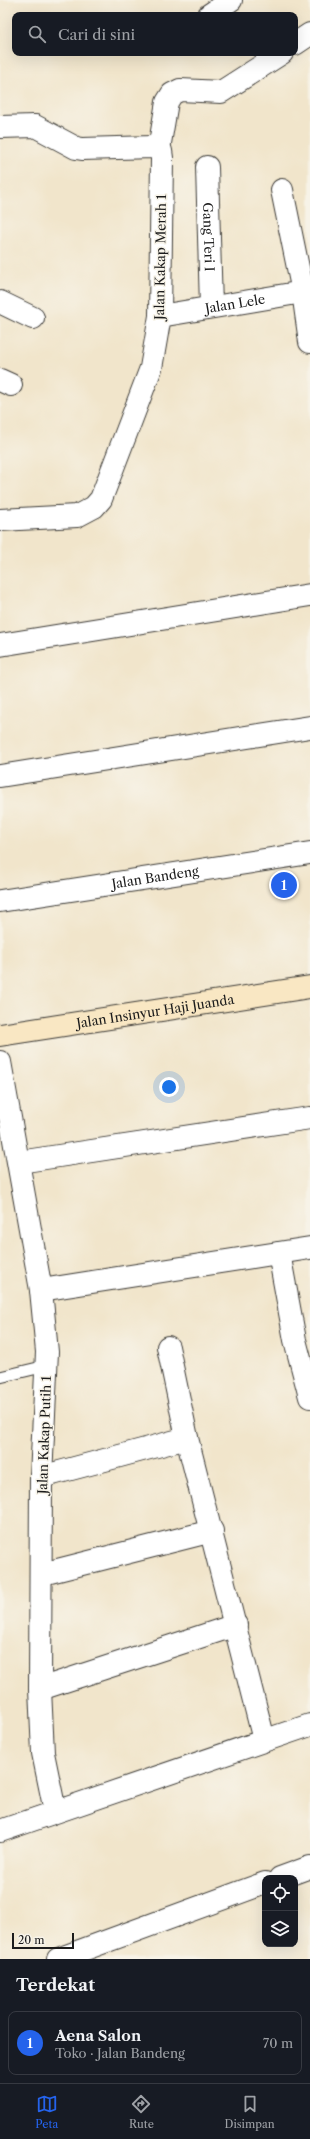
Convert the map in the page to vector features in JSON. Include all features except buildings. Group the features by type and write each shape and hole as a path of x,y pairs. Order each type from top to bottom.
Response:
{"street":[{"path":"213,12 231,0"},
{"path":"298,42 310,34"},
{"name":"Jalan Kakap Merah 1","path":"0,520 76,516 94,507 101,499 151,368 160,316 162,158 159,149 166,102 172,94 180,90 220,92 228,89 278,56"},
{"path":"0,127 35,126 76,148 159,149"},
{"name":"Gang Teri I","path":"207,167 211,307"},
{"path":"282,190 306,290 310,342"},
{"name":"Jalan Lele","path":"160,316 306,290"},
{"path":"0,302 33,318"},
{"path":"0,644 310,595"},
{"path":"0,776 310,727"},
{"name":"Jalan Bandeng","path":"0,901 310,853"},
{"name":"Jalan Insinyur Haji Juanda","path":"0,1035 310,987"},
{"name":"Jalan Kakap Putih 1","path":"0,1062 41,1290 47,1352 41,1477 42,1574 40,1689 43,1753 55,1811"},
{"path":"19,1162 310,1118"},
{"path":"41,1290 310,1248"},
{"path":"279,1253 294,1340 310,1397"},
{"path":"168,1347 187,1438 236,1625 264,1740"},
{"path":"41,1477 187,1438"},
{"path":"42,1574 212,1531"},
{"path":"40,1689 236,1625"},
{"path":"0,1831 310,1724"},
{"path":"288,1875 310,1867"},
{"path":"58,1959 262,1884"}],"lane":[{"path":"0,1377 46,1366"}],"place":[{"name":"Aena Salon","path":"284,885"}]}
